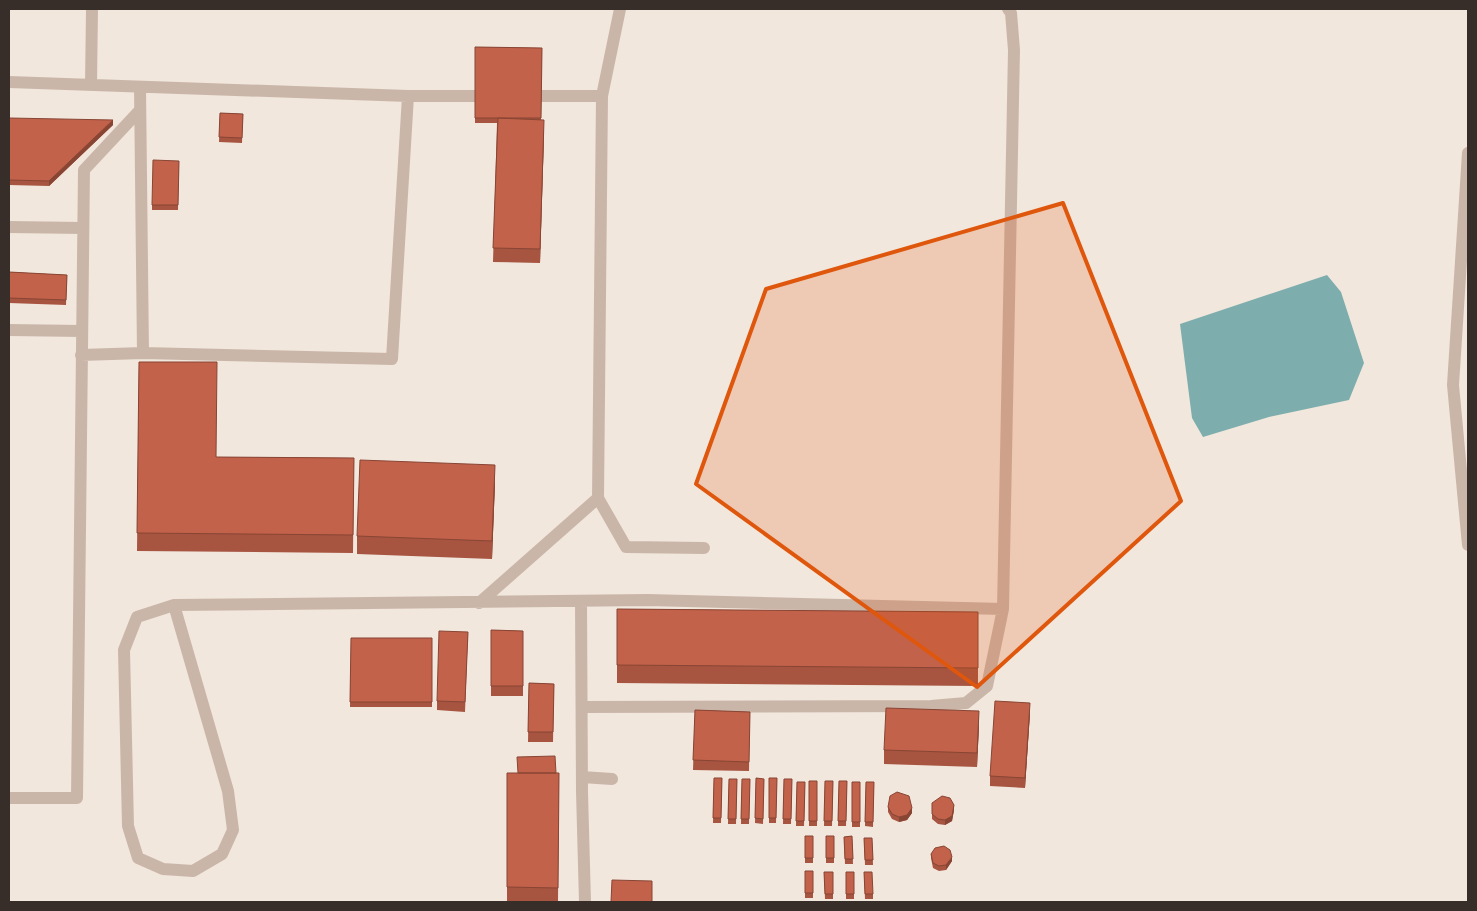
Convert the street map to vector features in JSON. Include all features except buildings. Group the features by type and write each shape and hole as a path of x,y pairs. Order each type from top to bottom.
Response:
{"street":[{"path":"91,85 92,9"},
{"path":"620,9 602,96 598,498 626,546 704,548"},
{"path":"582,706 931,706 966,703 988,686 1003,609 1014,50 1011,13 1008,9"},
{"path":"9,82 408,96 602,96"},
{"path":"140,87 143,353"},
{"path":"81,355 143,353 392,359 408,96"},
{"path":"9,798 77,798 84,170 140,110"},
{"path":"1468,152 1453,385 1468,545"},
{"path":"9,227 83,228"},
{"path":"9,330 82,332"},
{"path":"479,603 598,498"},
{"path":"174,605 228,792 233,830 222,854 193,871 163,869 138,858 128,826 124,650 137,617 174,605 648,600 1003,609"},
{"path":"581,601 585,902"},
{"path":"582,777 612,779"}],"highlighted area":[{"path":"1063,203 1181,501 977,687 696,484 766,289"}],"water":[{"path":"1327,275 1341,292 1364,363 1349,400 1269,417 1203,437 1192,418 1180,324"}]}
